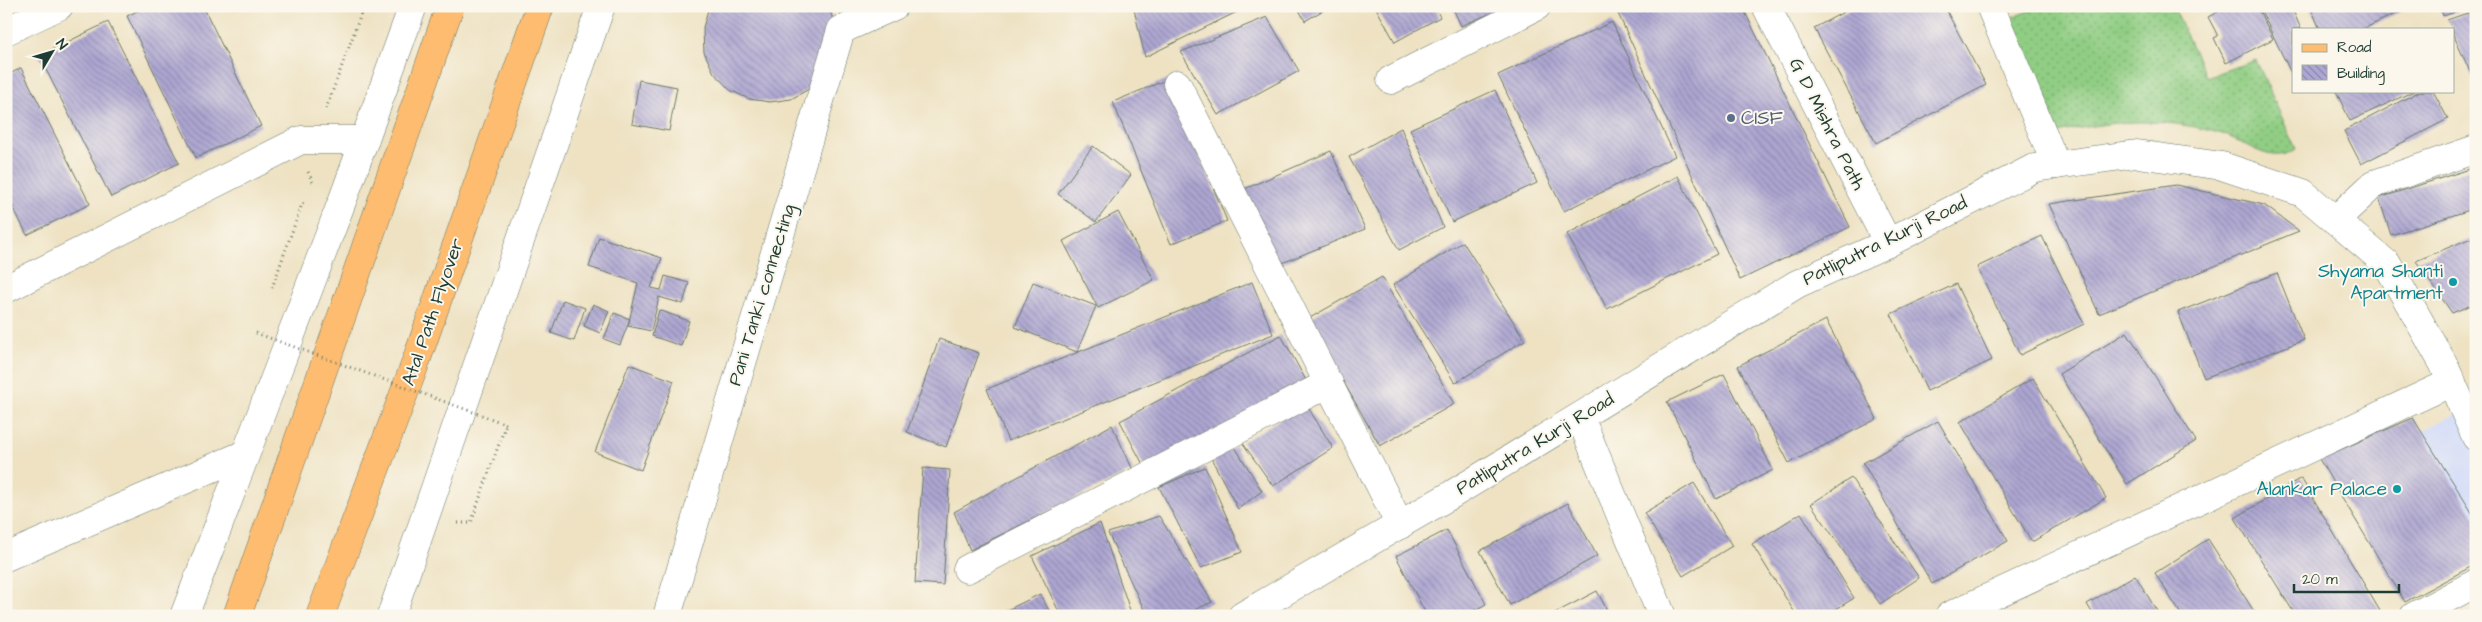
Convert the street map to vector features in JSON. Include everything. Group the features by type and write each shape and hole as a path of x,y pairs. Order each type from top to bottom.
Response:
{"main road":[{"path":"237,616 450,6"},
{"name":"Atal Path Flyover","path":"320,616 414,367 540,6"}],"street":[{"path":"6,31 59,6"},
{"path":"184,616 365,140 413,6"},
{"path":"391,616 601,6"},
{"name":"Pani Tanki connecting","path":"667,616 845,18 894,6"},
{"path":"1391,80 1537,6"},
{"name":"G D Mishra Path","path":"1766,6 1888,243"},
{"path":"1990,6 2056,165"},
{"path":"1178,84 1400,525"},
{"path":"6,290 301,140 365,140"},
{"path":"2335,220 2374,184 2476,149"},
{"name":"Patliputra Kurji Road","path":"1242,616 1400,525 1797,284 1888,243 2034,168 2137,154 2222,166 2302,193 2387,264 2452,382 2476,437"},
{"path":"1950,616 2452,382"},
{"path":"967,569 1328,383"},
{"path":"1580,417 1662,616"},
{"path":"6,557 245,454"},
{"path":"2414,616 2476,583"}],"path":[{"path":"326,111 364,6"},
{"path":"269,296 302,204"},
{"path":"259,324 256,333 506,424 471,523"}],"shaded area":[{"path":"2476,404 2476,564 2408,438"}],"green space":[{"path":"2043,6 2173,6 2206,77 2256,60 2296,149 2286,154 2267,154 2219,133 2176,124 2155,122 2114,123 2050,135 2004,20"}],"building":[{"path":"147,6 203,6 261,126 196,158 127,16"},
{"path":"709,6 828,6 834,22 809,89 791,99 770,102 749,99 730,90 714,73 704,52 703,28"},
{"path":"1139,6 1249,6 1145,57 1134,9"},
{"path":"1297,6 1330,6 1305,21"},
{"path":"1375,6 1434,6 1440,17 1395,42"},
{"path":"1452,6 1508,6 1461,26"},
{"name":"CISF","path":"1623,6 1742,6 1850,227 1740,280 1616,9"},
{"path":"1855,6 1944,6 1986,85 1876,143 1814,28"},
{"path":"2229,6 2257,6 2273,39 2226,63 2214,38 2218,36 2208,17"},
{"path":"2259,6 2291,6 2301,28 2292,28 2292,70 2290,71"},
{"path":"2310,6 2412,6 2365,28 2320,28"},
{"path":"2440,6 2470,6 2470,7 2443,16"},
{"path":"2476,10 2476,85 2454,36 2454,28 2447,20"},
{"path":"1267,17 1299,71 1218,115 1181,52"},
{"path":"108,22 179,163 111,197 39,56"},
{"path":"1612,22 1675,156 1564,211 1498,75"},
{"path":"21,68 90,204 27,235 6,193 6,76"},
{"path":"1168,79 1227,221 1171,244 1113,102"},
{"path":"639,80 677,87 669,131 632,124"},
{"path":"1495,90 1537,183 1452,222 1410,129"},
{"path":"2336,92 2412,92 2350,121"},
{"path":"2418,92 2434,92 2448,119 2361,164 2344,131"},
{"path":"1401,128 1443,227 1399,250 1349,157"},
{"path":"1093,146 1131,175 1096,222 1058,194"},
{"path":"1331,151 1365,229 1270,268 1233,194"},
{"path":"2476,167 2476,208 2391,235 2379,198"},
{"path":"1678,176 1717,254 1607,309 1567,234"},
{"path":"2176,185 2264,205 2299,231 2099,314 2049,204"},
{"path":"1118,212 1154,280 1098,308 1063,241"},
{"path":"2042,236 2084,324 2020,355 1977,267"},
{"name":"Shyama Shanti Apartment","path":"2476,236 2476,303 2452,313 2416,261"},
{"path":"599,237 662,258 651,288 661,290 665,276 689,283 683,304 659,297 651,331 628,326 638,283 589,267"},
{"path":"1463,242 1525,340 1455,383 1393,285"},
{"path":"2277,273 2304,340 2204,378 2178,312"},
{"path":"1382,277 1454,404 1380,446 1308,319"},
{"path":"1033,282 1096,306 1077,352 1015,327"},
{"path":"1252,282 1273,334 1008,441 987,389"},
{"path":"1956,284 1992,360 1927,391 1891,314"},
{"path":"563,300 585,308 574,341 551,333"},
{"path":"593,304 609,311 600,333 584,326"},
{"path":"659,310 689,321 681,346 652,336"},
{"path":"614,313 630,319 620,345 604,339"},
{"path":"1826,320 1877,419 1789,463 1738,366"},
{"path":"2127,332 2196,441 2127,484 2059,374"},
{"path":"1281,335 1308,384 1146,470 1120,421"},
{"path":"939,339 979,353 946,447 907,432"},
{"path":"629,364 674,381 641,470 595,452"},
{"path":"1724,374 1773,470 1716,499 1667,402"},
{"path":"2033,378 2106,498 2032,542 1960,422"},
{"path":"1306,404 1333,448 1273,486 1242,442"},
{"name":"Alankar Palace","path":"2413,418 2476,519 2476,564 2405,602 2319,459"},
{"path":"1938,421 2008,541 1932,584 1863,463"},
{"path":"1112,425 1133,470 970,550 954,512"},
{"path":"1235,447 1262,491 1238,509 1211,458"},
{"path":"1205,467 1242,552 1201,568 1159,487"},
{"path":"923,468 950,470 943,585 915,583"},
{"path":"1851,478 1919,578 1880,604 1811,504"},
{"path":"2301,478 2383,616 2296,616 2235,518"},
{"path":"1694,483 1732,546 1683,576 1644,513"},
{"path":"1568,503 1597,556 1510,605 1480,551"},
{"path":"1801,513 1854,598 1825,616 1797,616 1752,544"},
{"path":"1159,516 1212,602 1182,616 1147,616 1108,533"},
{"path":"1100,523 1132,616 1061,616 1032,556"},
{"path":"1447,530 1486,604 1464,616 1427,616 1396,556"},
{"path":"2208,539 2257,616 2182,616 2155,573"},
{"path":"2135,575 2160,616 2094,616 2087,604"},
{"path":"1597,591 1610,616 1549,616"},
{"path":"1040,594 1052,616 995,616"}],"place":[{"name":"CISF","path":"1731,118"},
{"name":"Shyama Shanti Apartment","path":"2453,282"},
{"name":"Alankar Palace","path":"2397,489"}]}
